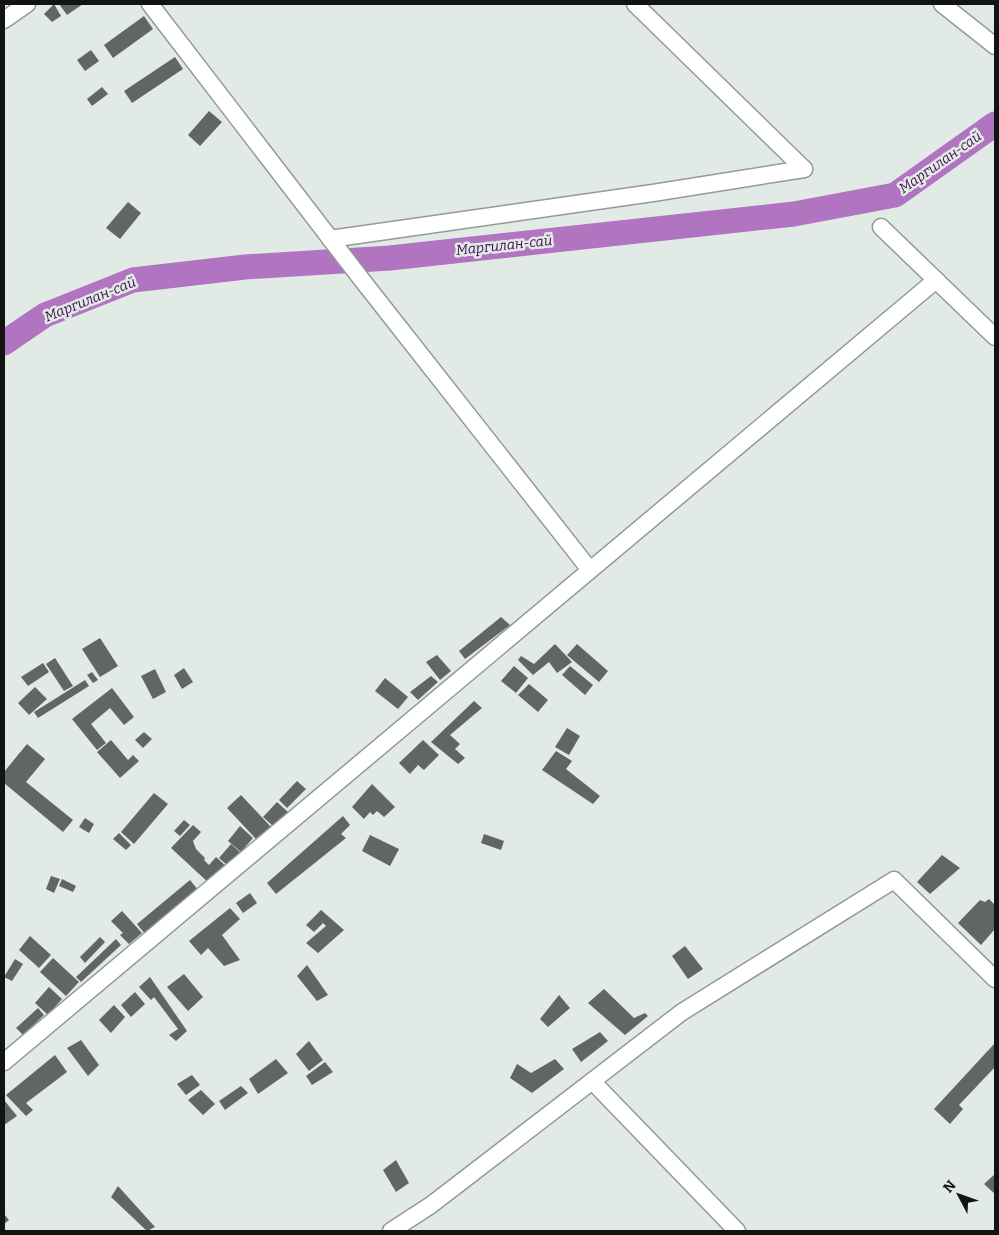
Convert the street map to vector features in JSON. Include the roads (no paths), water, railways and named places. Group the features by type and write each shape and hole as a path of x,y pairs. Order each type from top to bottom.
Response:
{"street":[{"path":"4,20 27,4"},
{"path":"150,4 330,239 590,570"},
{"path":"330,239 653,193 804,169 635,4"},
{"path":"942,4 995,46"},
{"path":"881,226 995,336"},
{"path":"4,1062 936,280"},
{"path":"391,1231 431,1205 682,1012 894,880 995,979"},
{"path":"592,1081 737,1231"}],"waterway":[{"name":"Маргилан-сай","path":"4,343 45,315 133,280 245,267 390,258 794,214 895,195 995,124"}]}
